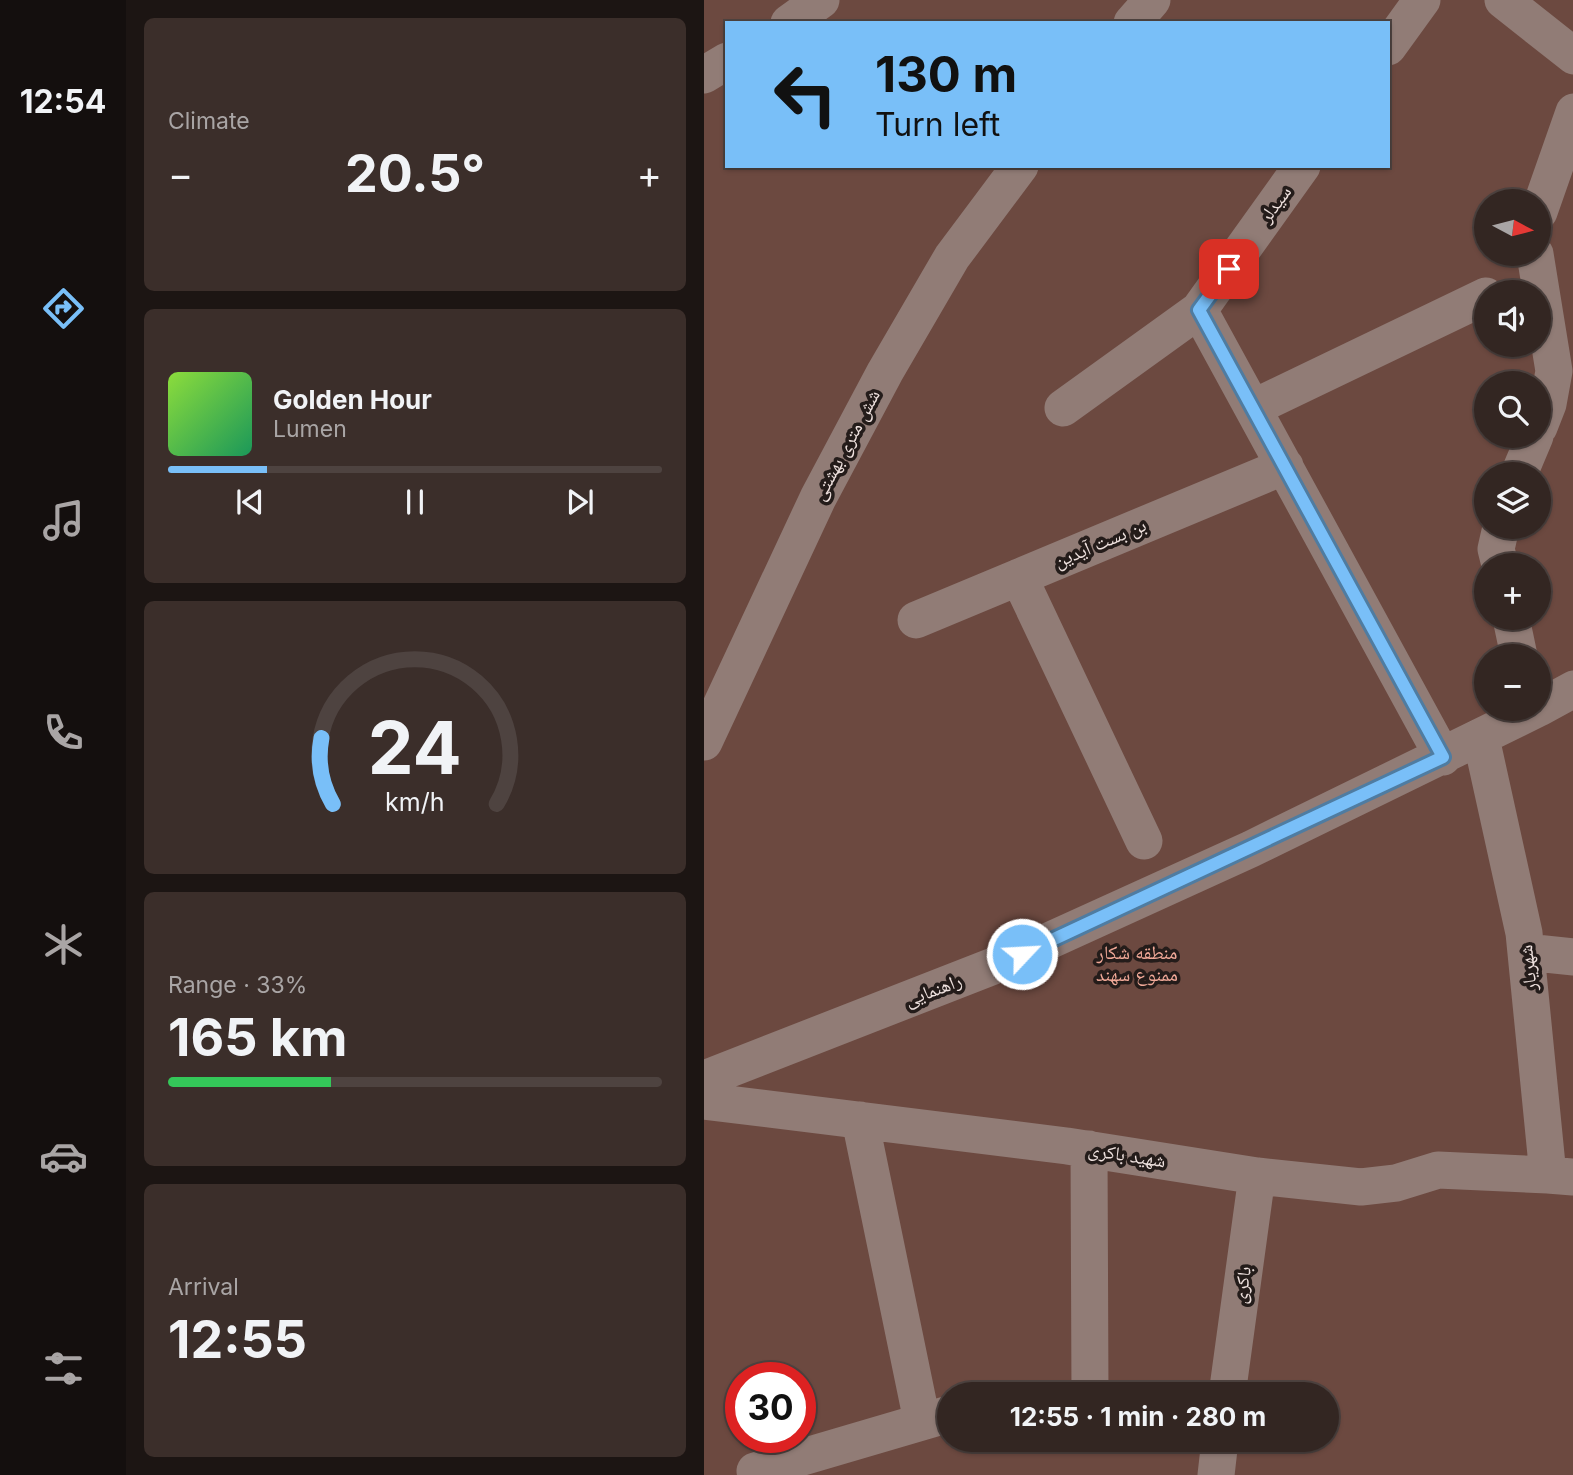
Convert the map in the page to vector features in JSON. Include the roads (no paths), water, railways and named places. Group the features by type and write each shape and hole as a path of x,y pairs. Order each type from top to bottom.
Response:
{"street":[{"path":"1134,21 1152,0"},
{"path":"1390,44 1422,0"},
{"path":"1503,0 1574,56"},
{"path":"704,75 725,62"},
{"path":"1547,189 1574,112"},
{"name":"شش متری بهشتی","path":"704,743 818,498 885,372 952,257 1019,168"},
{"name":"سیدلر","path":"1063,408 1199,310 1301,168"},
{"path":"1512,280 1532,266"},
{"path":"1536,266 1554,371 1551,388"},
{"path":"1253,408 1474,302"},
{"path":"1199,310 1443,757"},
{"name":"بن بست آیدین","path":"916,620 1285,466"},
{"path":"1019,577 1144,841"},
{"name":"راهنمایی","path":"1551,700 1574,689"},
{"name":"راهنمایی","path":"704,1079 996,965 1443,757 1512,721"},
{"name":"شهریار","path":"1482,738 1526,952 1561,1176"},
{"path":"1526,952 1574,957"},
{"name":"شهید باکری","path":"704,1101 1089,1149 1257,1176 1361,1187 1396,1183 1438,1170 1561,1176"},
{"path":"755,1471 936,1418 860,1120"},
{"path":"1089,1149 1090,1382"},
{"name":"باکری","path":"1229,1382 1257,1176"},
{"path":"1216,1475 1219,1452"}],"park label":[{"name":"منطقه شکار ممنوع سهند","path":"1137,963"}]}
